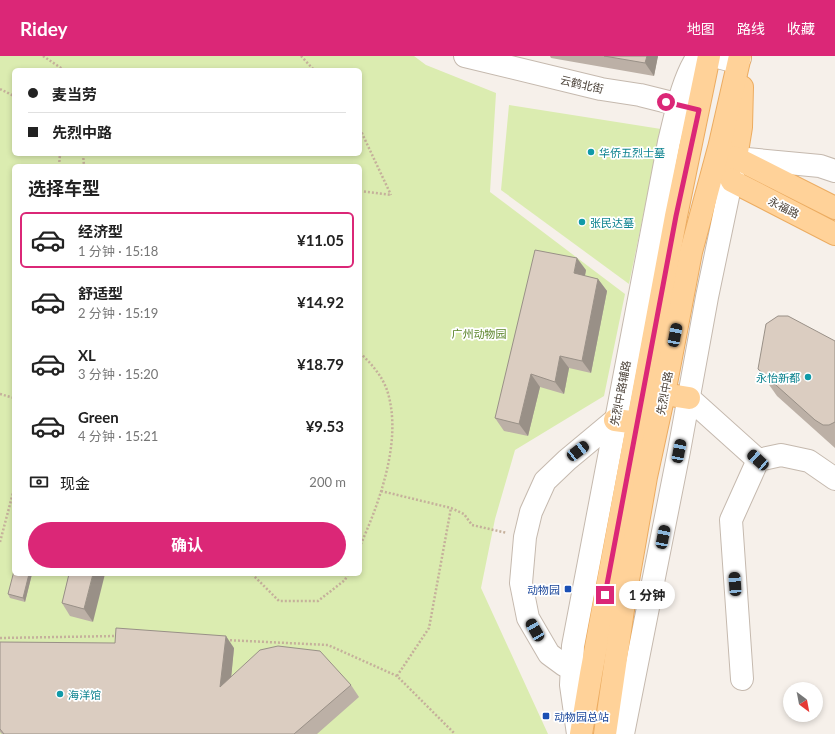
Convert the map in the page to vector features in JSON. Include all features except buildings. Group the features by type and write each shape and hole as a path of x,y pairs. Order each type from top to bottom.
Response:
{"main road":[{"name":"先烈中路","path":"580,734 581,670 638,423 676,216 689,107 725,57"},
{"path":"725,57 719,110 723,157 732,181"},
{"name":"先烈中路","path":"605,734 625,595 646,477 664,394 691,252 723,157"},
{"path":"676,216 723,157"},
{"name":"永福路","path":"723,157 835,208"},
{"name":"永福路","path":"732,181 835,234"},
{"path":"664,394 689,398"},
{"path":"615,420 638,423"}],"street":[{"name":"云鹤北街","path":"465,56 601,89 689,107"},
{"name":"先烈中路辅路","path":"581,670 586,570 668,142 689,107 694,62 698,56"},
{"path":"723,157 820,166 835,171"},
{"path":"623,734 689,398 707,297 732,181"},
{"path":"689,398 758,460"},
{"path":"581,670 549,654 528,618 521,583 525,537 531,512 544,481 615,420"},
{"path":"758,460 781,455 809,461 835,479"},
{"path":"742,679 731,520 758,460"}],"path":[{"path":"43,56 61,68"},
{"path":"301,56 312,68"},
{"path":"0,89 12,95"},
{"path":"362,133 391,195 362,191"},
{"path":"362,355 372,364 387,389 394,424 388,467 381,492 362,541"},
{"path":"0,394 12,397"},
{"path":"381,492 451,508 464,514 472,525 525,537"},
{"path":"0,542 12,497"},
{"path":"398,676 429,628 451,508"},
{"path":"254,576 279,600 318,601 345,580 347,576"},
{"path":"0,638 125,636"},
{"path":"219,640 328,645 398,676 455,734"}],"green space":[{"name":"广州动物园","path":"0,56 414,56 426,65 496,93 490,192 625,294 604,396 515,450 495,519 481,588 548,734 0,734"},
{"path":"509,105 661,129 629,284 501,190"}],"place":[{"name":"华侨五烈士墓","path":"591,152"},
{"name":"张民达墓","path":"582,222"},
{"name":"永怡新都","path":"808,377"},
{"name":"动物园","path":"568,589"},
{"name":"海洋馆","path":"60,694"},
{"name":"动物园总站","path":"546,716"}],"route":[{"path":"605,595 676,216 699,110 666,102"}]}
